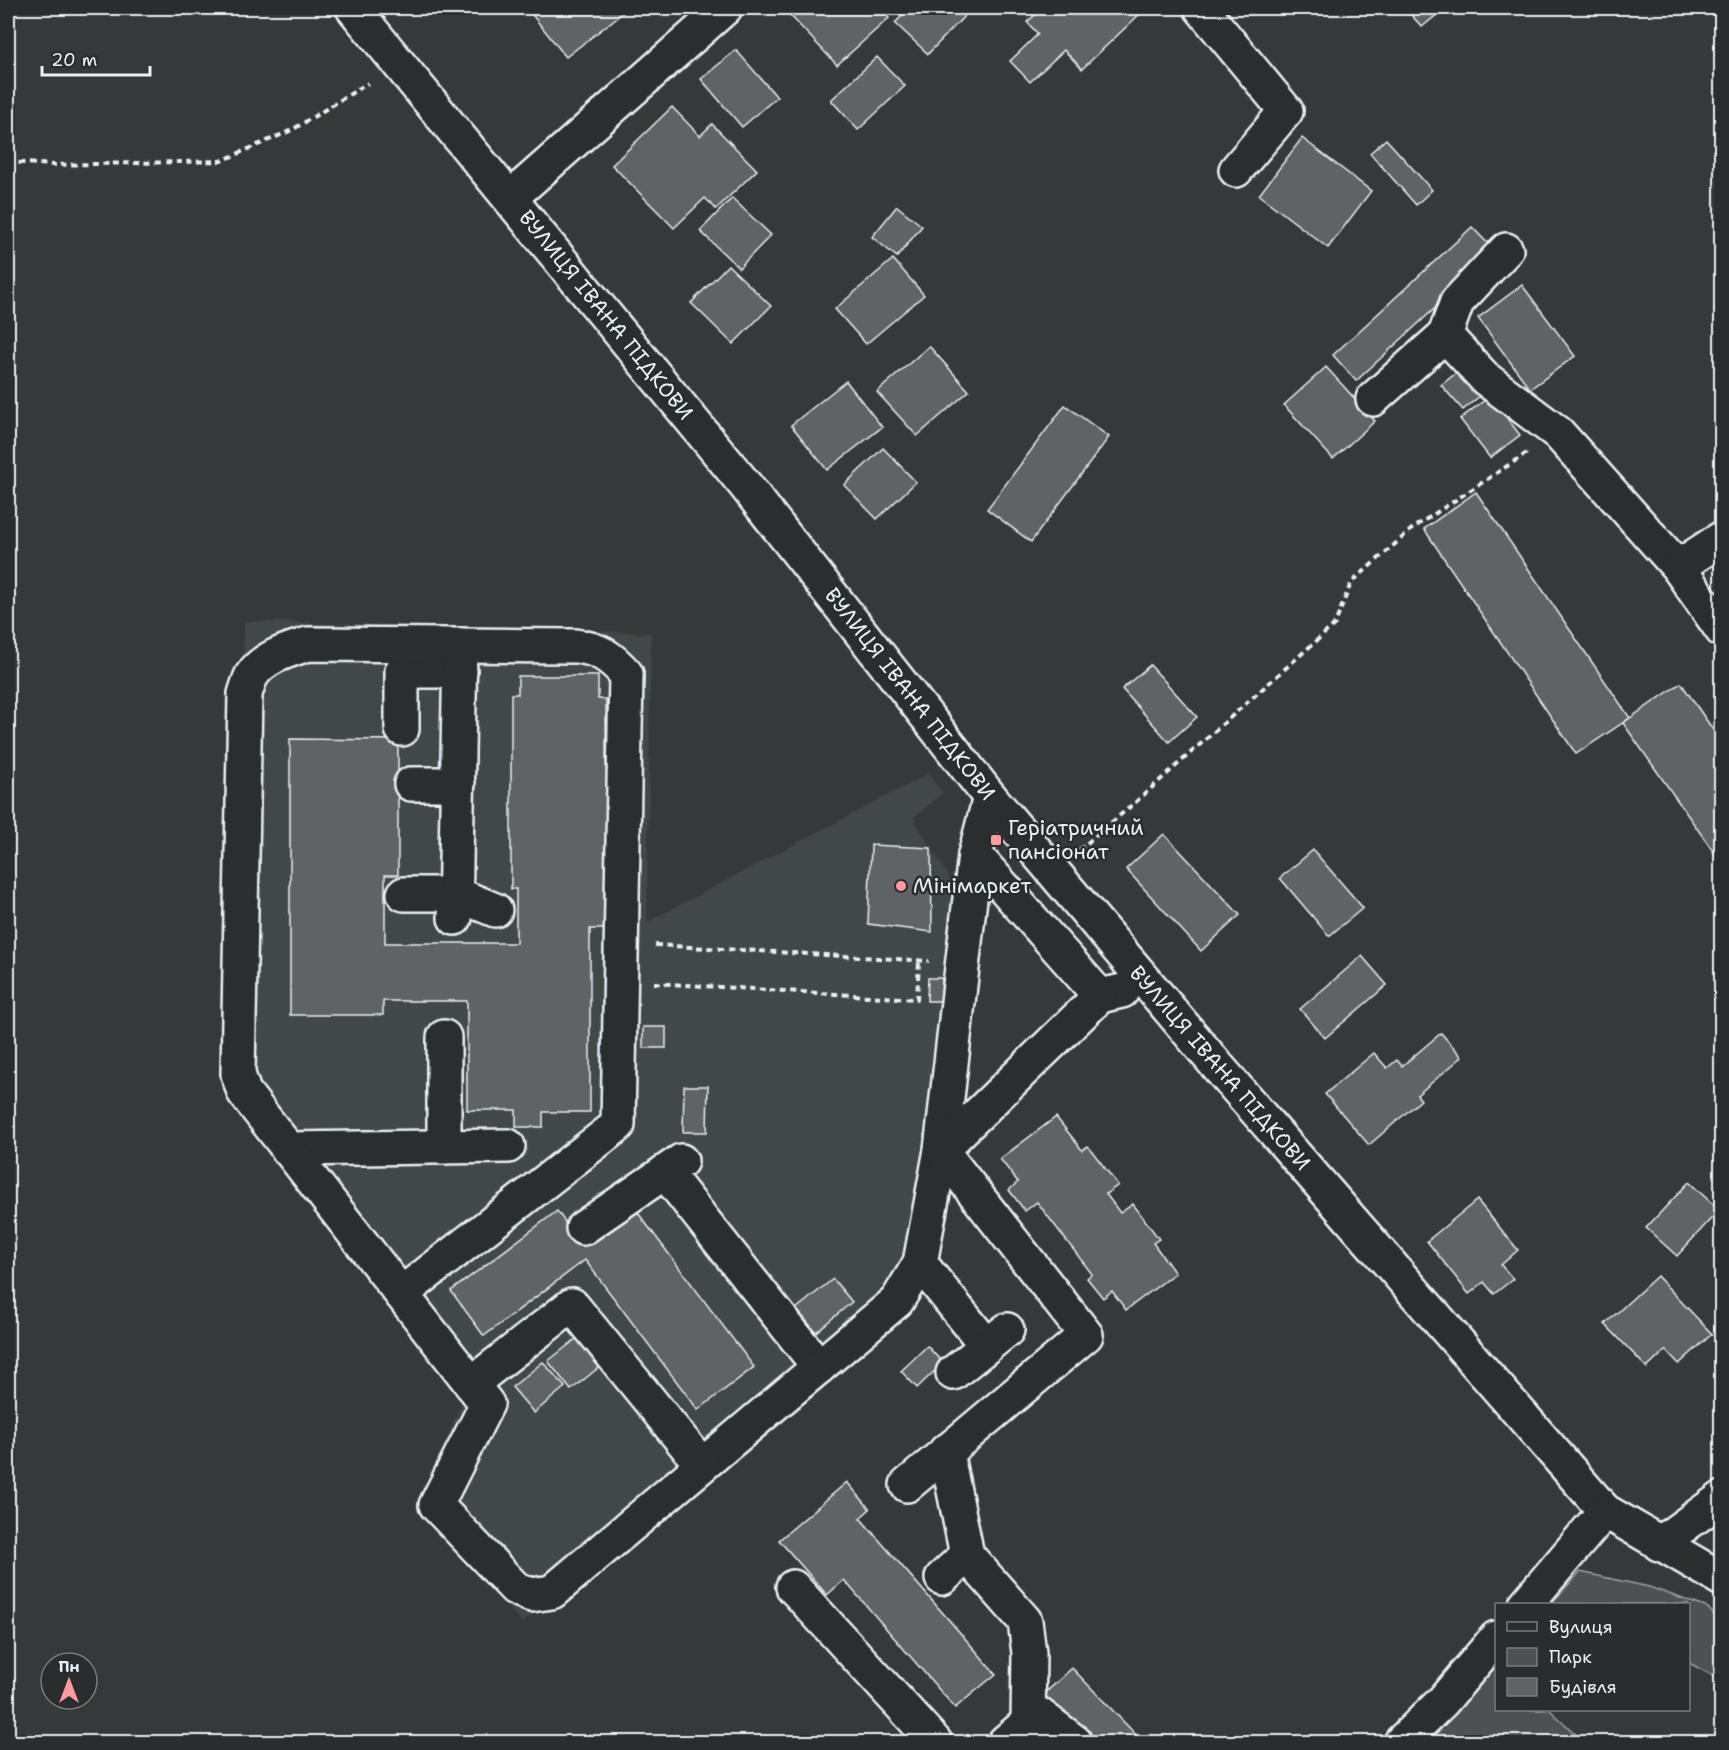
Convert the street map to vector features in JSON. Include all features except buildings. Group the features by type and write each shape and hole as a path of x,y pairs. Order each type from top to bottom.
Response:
{"street":[{"name":"ВУЛИЦЯ ІВАНА ПІДКОВИ","path":"353,8 746,486 990,797 1226,1077 1605,1511 1722,1579"},
{"path":"1201,8 1286,111 1236,170"},
{"path":"510,198 714,11"},
{"path":"1373,399 1445,335 1457,302 1506,250"},
{"path":"1445,335 1486,379 1558,433 1678,567 1722,630"},
{"path":"1678,567 1722,538"},
{"path":"460,658 308,644 285,651 264,663 251,675 245,694 238,1074 244,1092 287,1149 487,1404 436,1504 515,1588 531,1594 552,1592 702,1465 763,1400 819,1367 897,1301 920,1263 941,1150 975,855 990,797"},
{"path":"401,1294 618,1125 626,674 613,659 593,648 576,646 460,658 402,671 402,729"},
{"path":"456,906 460,658"},
{"path":"411,784 458,784"},
{"path":"975,855 1100,996"},
{"path":"404,894 456,906 495,910"},
{"path":"941,1150 1100,996 1149,985"},
{"path":"444,1037 444,1147"},
{"path":"287,1149 508,1146"},
{"path":"907,1485 1086,1335 941,1150"},
{"path":"583,1228 673,1166 754,1305 819,1367"},
{"path":"920,1263 997,1338 953,1373"},
{"path":"471,1384 572,1305 702,1465"},
{"path":"946,1451 968,1555 1025,1620 1029,1653 1017,1733"},
{"path":"1659,1544 1722,1498"},
{"path":"1528,1603 1605,1511"},
{"path":"942,1578 968,1555"},
{"path":"794,1587 935,1743"},
{"path":"1401,1743 1443,1701 1495,1640"},
{"path":"1017,1733 1038,1714 1075,1743"}],"path":[{"path":"8,162 55,165 221,161 292,130 400,64"},
{"path":"1053,871 1138,800 1335,624 1351,583 1404,536 1558,433"},
{"path":"621,943 962,963"},
{"path":"620,981 917,999 919,961"}],"shaded area":[{"path":"244,621 651,633 647,922 928,774 943,793 913,818 956,888 899,1314 522,1623 417,1506 462,1403 231,1093"}],"green space":[{"path":"1580,1572 1649,1587 1708,1608 1721,1623 1721,1680 1690,1664 1690,1603 1552,1603"},
{"path":"1495,1667 1495,1711 1551,1711 1584,1742 1436,1742 1432,1739"}],"place":[{"name":"Геріатричний пансіонат","path":"996,840"},
{"name":"Мінімаркет","path":"901,886"}]}
